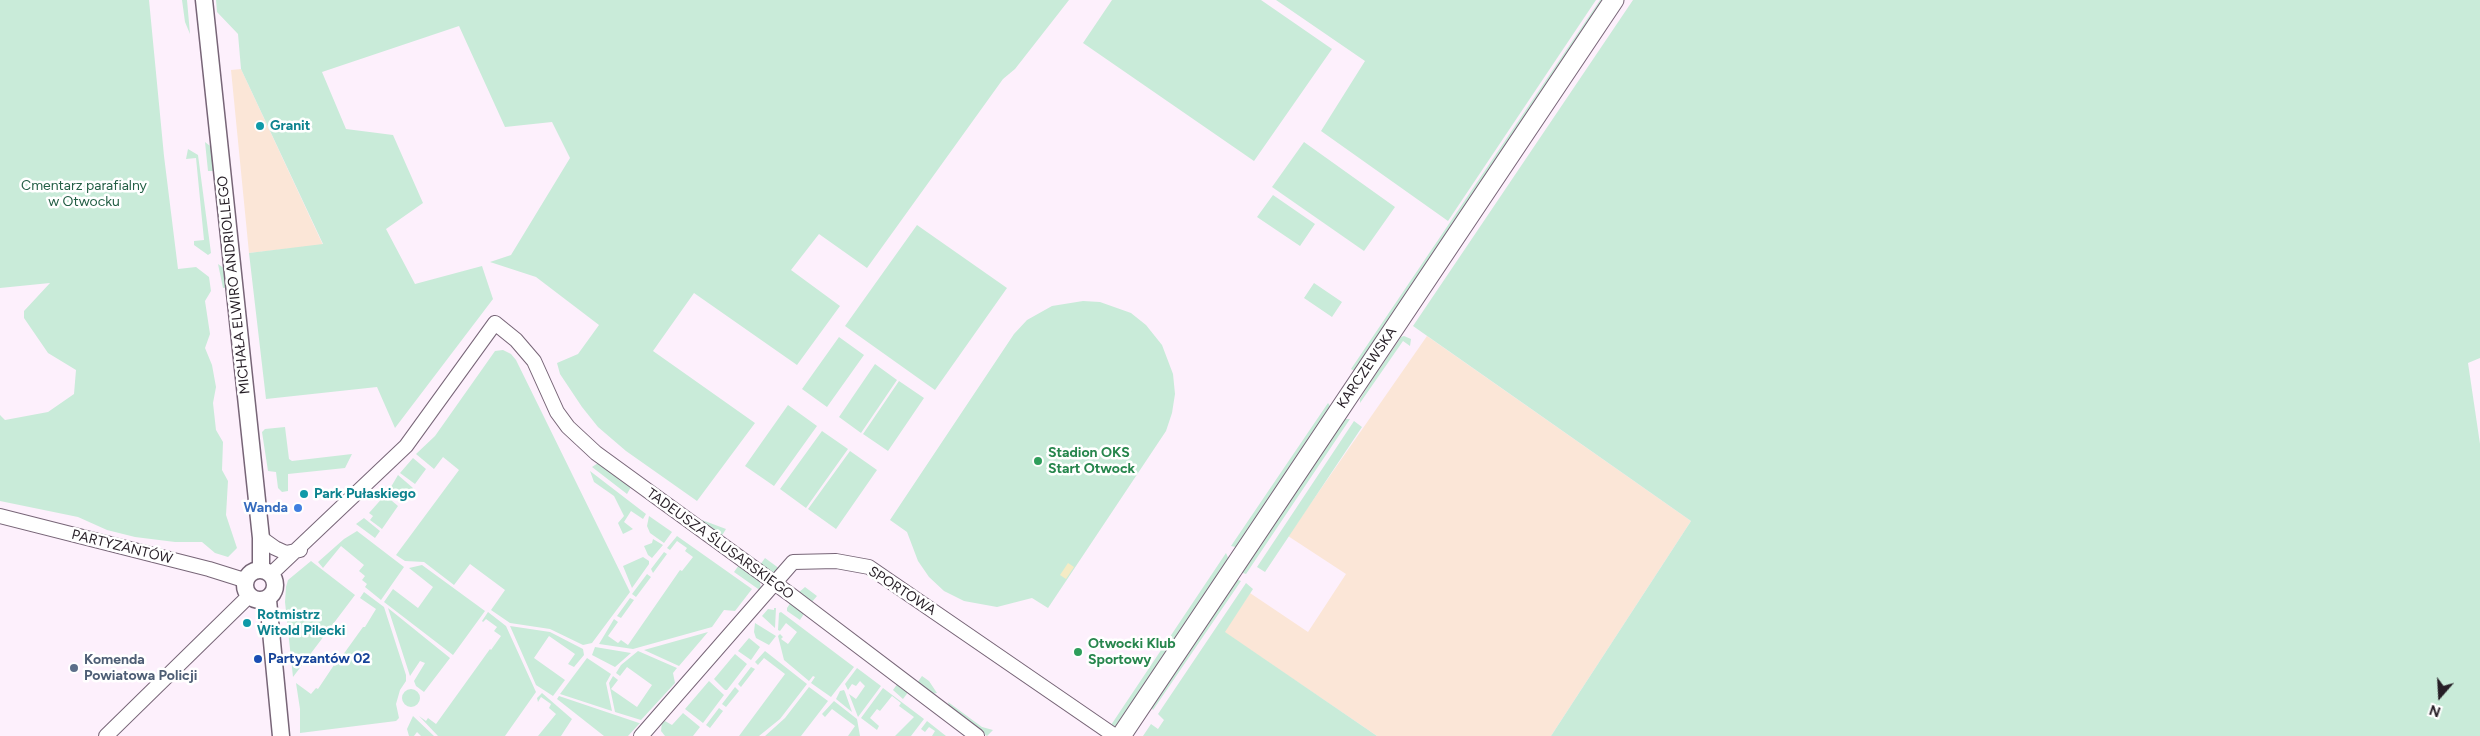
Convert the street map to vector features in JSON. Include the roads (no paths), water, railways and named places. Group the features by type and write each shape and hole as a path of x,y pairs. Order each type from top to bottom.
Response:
{"main road":[{"name":"KARCZEWSKA","path":"1121,736 1614,0"}],"street":[{"name":"MICHAŁA ELWIRO ANDRIOLLEGO","path":"204,0 266,572"},
{"name":"TADEUSZA ŚLUSARSKIEGO","path":"300,550 406,446 495,323 516,340 534,361 558,412 568,427 589,447 977,736"},
{"name":"PARTYZANTÓW","path":"0,516 210,569 244,580"},
{"path":"261,538 286,553 300,550"},
{"path":"268,600 257,600 249,596 244,589 244,580 253,571 266,572 300,550"},
{"name":"SPORTOWA","path":"641,736 793,562 836,561 869,567 1115,736"},
{"path":"266,572 275,587 268,600 281,736"},
{"path":"106,736 249,596"}],"place":[{"name":"Granit","path":"260,126"},
{"name":"Stadion OKS Start Otwock","path":"1038,461"},
{"name":"Park Pułaskiego","path":"304,494"},
{"name":"Wanda","path":"298,508"},
{"name":"Rotmistrz Witold Pilecki","path":"247,623"},
{"name":"Otwocki Klub Sportowy","path":"1078,652"},
{"name":"Partyzantów 02","path":"258,659"},
{"name":"Komenda Powiatowa Policji","path":"74,668"}],"park label":[{"name":"Cmentarz parafialny w Otwocku","path":"84,194"}]}
